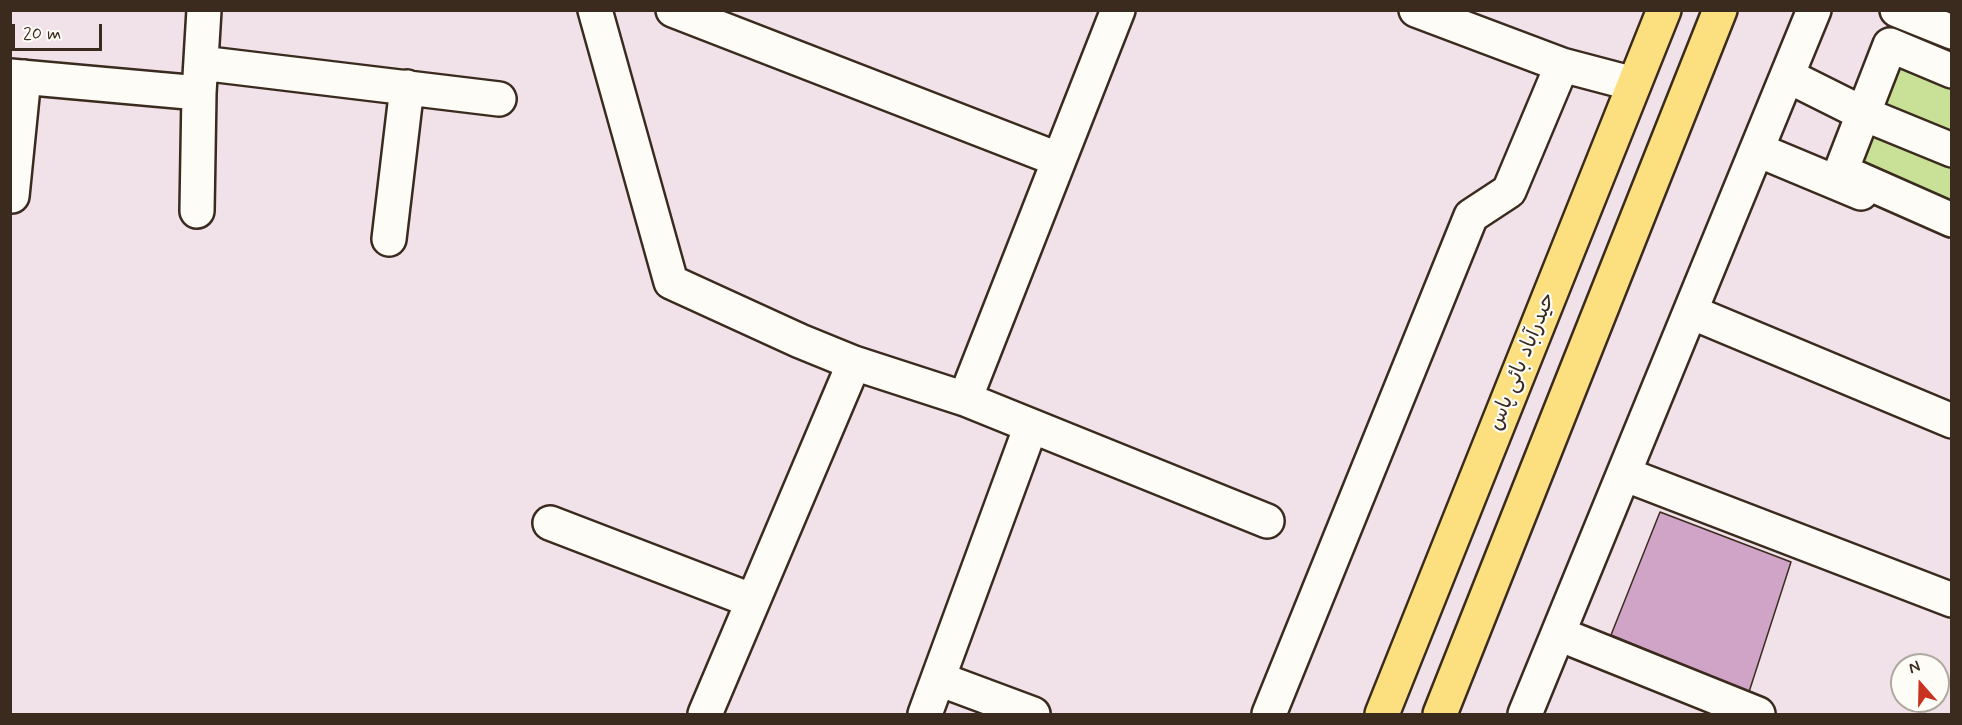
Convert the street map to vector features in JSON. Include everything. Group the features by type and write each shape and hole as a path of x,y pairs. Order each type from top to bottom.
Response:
{"highway":[{"name":"حیدرآباد بائی پاس","path":"1382,714 1664,10"},
{"path":"1440,714 1720,10"}],"street":[{"path":"197,211 204,10"},
{"path":"595,10 671,282 854,363 965,399 1267,521"},
{"path":"674,10 1057,159"},
{"path":"965,399 1057,159 1118,10"},
{"path":"1416,10 1562,65 1634,84"},
{"path":"1526,714 1814,10"},
{"path":"1897,10 1952,32"},
{"path":"1950,218 1841,171 1890,45 1952,71"},
{"path":"1269,714 1471,216 1509,191 1562,65"},
{"path":"12,196 17,76 200,78 407,87 499,99"},
{"path":"1788,76 1864,114 1952,150"},
{"path":"389,239 407,87"},
{"path":"1758,150 1950,218"},
{"path":"1691,312 1952,421"},
{"path":"705,714 854,363"},
{"path":"925,714 1031,426"},
{"path":"1624,474 1952,600"},
{"path":"550,523 753,601"},
{"path":"1558,634 1758,714"},
{"path":"939,679 1033,714"}],"green space":[{"path":"1890,45 1951,71 1951,220 1841,171"}],"building":[{"path":"1660,512 1791,562 1749,692 1611,635"}]}
